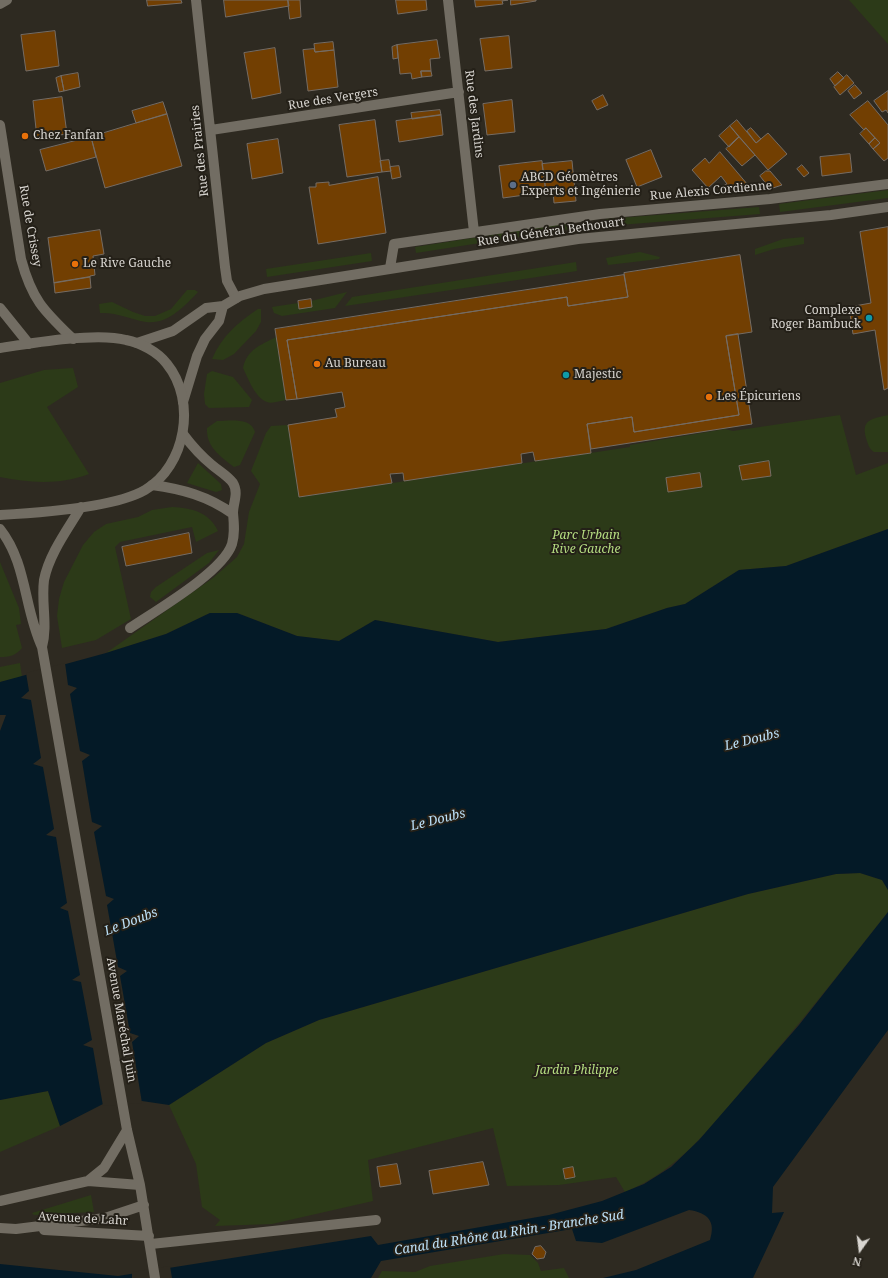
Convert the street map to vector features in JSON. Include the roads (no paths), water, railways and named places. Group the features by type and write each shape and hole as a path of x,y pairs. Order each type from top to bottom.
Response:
{"street":[{"path":"0,4 7,0"},
{"name":"Rue des Prairies","path":"196,0 211,130 224,267 227,281 236,298"},
{"name":"Rue des Jardins","path":"448,0 474,232"},
{"name":"Rue des Vergers","path":"211,130 459,92"},
{"name":"Rue de Crissey","path":"0,125 21,259 26,279 40,306 73,339"},
{"name":"Rue Alexis Cordienne","path":"390,268 394,244 600,214 770,200 888,184"},
{"name":"Rue du Général Bethouart","path":"223,306 236,298 264,289 578,239 823,216 888,208"},
{"path":"137,343 173,331 206,308 223,306 219,321 205,339 197,356 183,402"},
{"path":"0,308 29,344"},
{"path":"0,348 73,339 116,338 137,343 153,351 168,364 177,382 183,402 184,418 183,434 179,450 167,469 152,485 128,498 81,506 0,515"},
{"path":"130,628 198,581 220,562 232,544 235,524 233,514 236,496 234,484 198,453 183,434"},
{"path":"152,485 199,495 217,502 233,514"},
{"path":"42,647 45,634 43,596 45,579 52,558 81,506"},
{"path":"0,530 9,540 15,554 36,634 42,647"},
{"name":"Avenue Maréchal Juin","path":"42,647 127,1130 144,1205 155,1278"},
{"name":"Avenue de Lahr","path":"88,1181 104,1168 127,1130"},
{"name":"Avenue de Lahr","path":"0,1201 88,1181 140,1185"},
{"name":"Avenue de Lahr","path":"16,1229 105,1218 144,1205"},
{"name":"Avenue de Lahr","path":"0,1228 150,1240 376,1220"}],"water":[{"name":"Le Doubs","path":"888,529 888,890 882,880 860,873 836,874 748,894 319,1020 266,1043 169,1105 142,1101 103,1104 60,1126 48,1091 0,1100 0,731 6,715 0,715 0,682 106,653 166,634 210,613 237,613 297,636 339,641 375,620 498,642 606,629 667,608 685,604 739,570 786,566"},
{"name":"Canal du Rhône au Rhin - Branche Sud","path":"888,912 888,1030 773,1187 772,1213 784,1212 753,1278 603,1278 636,1270 710,1240 712,1228 709,1219 701,1213 689,1210 602,1243 576,1241 572,1229 381,1261 371,1278 0,1278 0,1264 118,1276 371,1236 378,1245 549,1215 602,1201 644,1184 671,1167 699,1140 799,1025"}],"place":[{"name":"Chez Fanfan","path":"25,136"},
{"name":"ABCD Géomètres Experts et Ingénierie","path":"513,185"},
{"name":"Le Rive Gauche","path":"75,264"},
{"name":"Complexe Roger Bambuck","path":"869,318"},
{"name":"Au Bureau","path":"317,364"},
{"name":"Majestic","path":"566,375"},
{"name":"Les Épicuriens","path":"709,397"}],"park label":[{"name":"Parc Urbain Rive Gauche","path":"586,543"},
{"name":"Jardin Philippe","path":"577,1071"}]}
